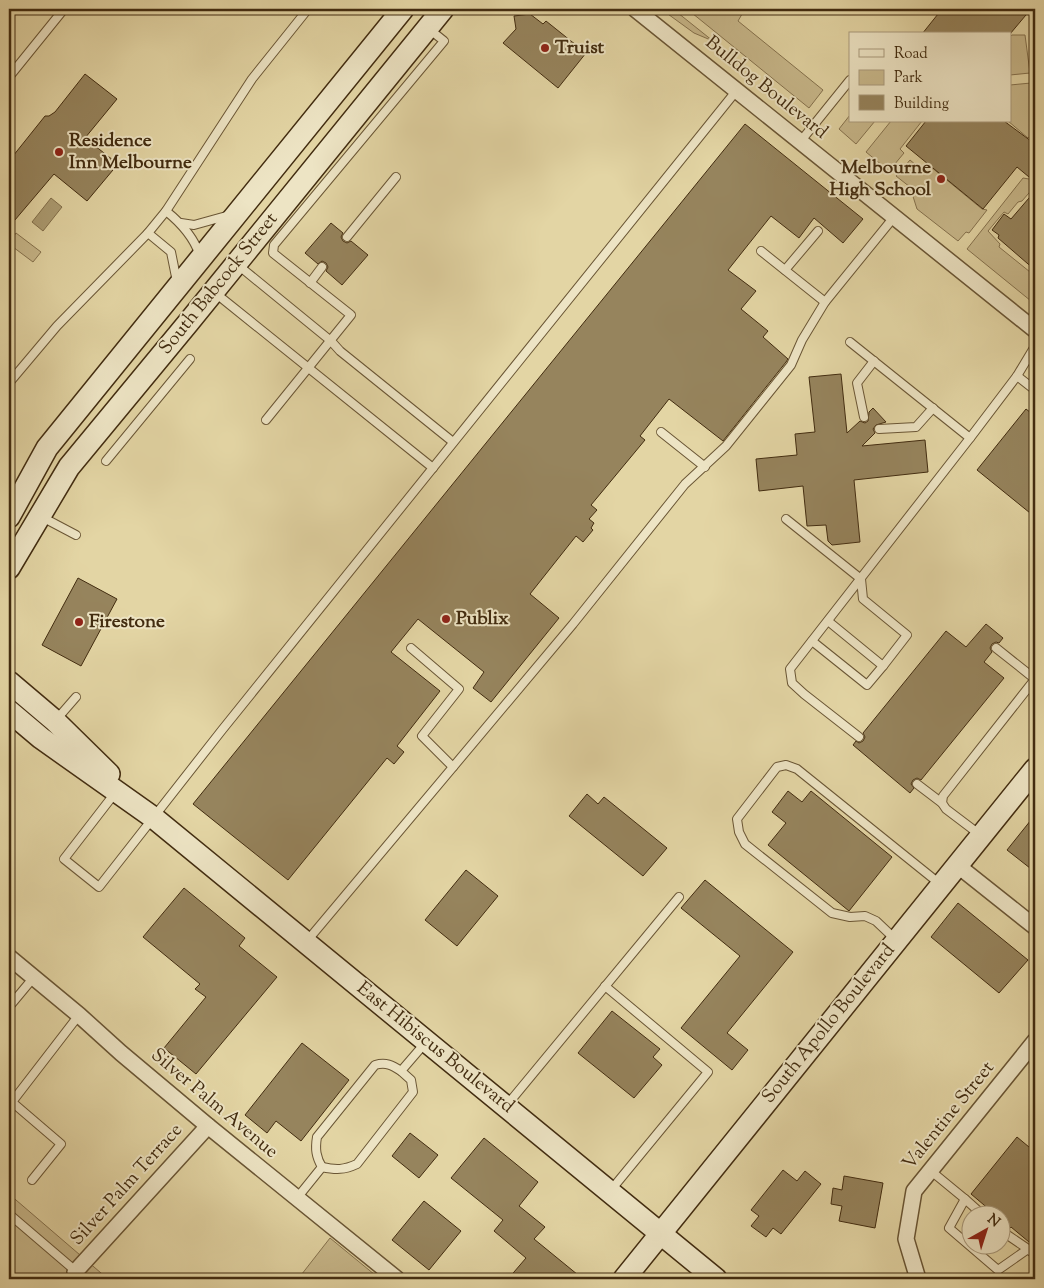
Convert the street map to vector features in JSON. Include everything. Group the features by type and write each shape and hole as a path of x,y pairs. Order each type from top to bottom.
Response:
{"street":[{"name":"South Babcock Street","path":"9,517 47,448 403,9"},
{"name":"South Babcock Street","path":"9,568 69,467 443,9"},
{"name":"Bulldog Boulevard","path":"635,9 1035,330"},
{"path":"213,292 218,250 238,213"},
{"path":"188,323 201,278 201,258"},
{"path":"9,488 47,448"},
{"name":"East Hibiscus Boulevard","path":"9,682 55,721 154,818"},
{"name":"East Hibiscus Boulevard","path":"9,712 41,738 154,818 716,1279"},
{"name":"South Apollo Boulevard","path":"624,1279 1035,769"},
{"path":"957,865 1035,927"},
{"name":"Silver Palm Avenue","path":"9,957 208,1126 397,1279"},
{"name":"Valentine Street","path":"918,1279 906,1238 914,1191 1035,1041"},
{"name":"Silver Palm Terrace","path":"80,1276 208,1126"}],"lane":[{"path":"9,77 64,9"},
{"path":"9,383 56,326 148,233 166,211 252,79 308,9"},
{"path":"266,420 351,315 273,253 274,245 444,41 427,28"},
{"path":"800,142 849,81"},
{"path":"117,792 64,859 99,887 206,750 737,90"},
{"path":"347,237 396,177"},
{"path":"166,211 181,223 187,234 195,242 201,258"},
{"path":"181,223 194,225 238,213"},
{"path":"306,943 573,624 685,484 726,446 791,365 802,340 825,302 894,217"},
{"path":"785,270 818,231"},
{"path":"148,233 171,252 177,287"},
{"path":"760,251 825,302"},
{"path":"238,262 244,270 331,341 340,351 453,442"},
{"path":"310,283 322,267"},
{"path":"213,292 432,468"},
{"path":"850,342 970,438"},
{"path":"859,737 792,683 790,669 970,438 1017,376 1035,346"},
{"path":"106,461 190,359"},
{"path":"864,417 857,383 874,361"},
{"path":"1017,376 1035,390"},
{"path":"879,429 916,427 933,408"},
{"path":"661,432 705,467"},
{"path":"39,515 76,535"},
{"path":"786,518 861,579 863,599 907,635 867,685 812,641"},
{"path":"828,621 883,666"},
{"path":"411,648 458,690 422,736 453,767"},
{"path":"942,804 943,796 1035,679 996,648"},
{"path":"55,721 76,697"},
{"path":"896,940 876,921 865,916 850,917 832,912 745,844 739,832 737,818 777,767 786,765 797,769 941,885"},
{"path":"918,784 981,836"},
{"path":"506,1107 679,896"},
{"path":"9,1007 34,977"},
{"path":"605,986 708,1072 610,1192"},
{"path":"32,1180 61,1144 12,1102 79,1015"},
{"path":"401,1071 426,1041"},
{"path":"384,1063 393,1066 411,1080 412,1092 357,1164 336,1170 322,1167 317,1158 315,1147 318,1137 375,1065 384,1063"},
{"path":"297,1198 322,1167"},
{"path":"931,1171 973,1206"},
{"path":"965,1199 949,1228 998,1270 1028,1250"},
{"path":"9,1214 80,1276"},
{"path":"1012,1238 1035,1255"}],"green space":[{"path":"661,9 673,9 713,41 694,33"},
{"path":"687,9 745,9 738,21 823,90 809,108"},
{"path":"1012,35 1025,35 1030,73 1012,75"},
{"path":"1031,83 1035,111 1035,130 1028,138 1009,122 1012,122 1012,85"},
{"path":"849,116 849,122 874,122 856,144 839,129"},
{"path":"890,122 921,122 900,149 904,153 889,171 866,152"},
{"path":"910,160 922,170 931,167 982,209 987,210 969,233 966,232 958,241 917,209 910,187 896,176"},
{"path":"1023,178 1035,183 1035,186 1008,214 1004,212 988,231 1000,244 999,247 1035,276 1035,297 1031,301 967,249"},
{"path":"16,233 41,252 33,262 9,244"},
{"path":"9,1194 108,1279 9,1279"},
{"path":"330,1238 380,1279 298,1279"}],"shaded area":[{"path":"51,198 62,207 43,231 32,222"}],"building":[{"path":"942,9 1031,9 1012,32 924,32"},
{"name":"Truist","path":"530,14 543,24 546,21 586,53 558,88 503,43 516,29 514,16"},
{"name":"Residence Inn Melbourne","path":"85,74 117,99 85,138 118,164 87,201 54,174 9,227 9,161 45,116 55,112"},
{"path":"925,122 1005,122 1035,144 1035,182 1017,167 983,209 906,146"},
{"path":"745,124 863,219 843,243 814,218 799,238 771,216 728,270 756,291 741,309 768,331 763,337 788,359 723,441 669,399 640,436 645,440 591,505 597,510 589,519 594,523 591,528 593,530 583,542 576,536 530,594 559,618 491,702 473,688 484,672 418,619 391,652 440,691 397,746 404,752 394,764 387,758 288,880 193,804"},
{"path":"1035,191 1035,270 998,238 999,235 992,230 1004,214 1011,219"},
{"path":"331,223 343,233 341,237 343,241 347,243 351,241 368,255 342,285 326,271 328,267 326,263 322,261 318,264 305,253"},
{"path":"841,374 847,433 860,421 865,423 868,421 869,412 873,408 886,422 876,425 873,429 875,433 862,446 925,440 928,472 854,480 860,542 832,545 828,541 826,525 807,526 803,486 759,491 756,459 797,455 795,434 815,432 809,377"},
{"path":"1026,409 1035,416 1035,517 977,470"},
{"name":"Firestone","path":"78,578 117,599 81,666 42,645"},
{"path":"986,624 1003,638 999,643 992,644 990,648 992,652 984,662 1004,678 921,780 917,778 913,780 911,784 914,788 910,793 853,745 856,741 859,743 863,741 865,737 863,733 946,631 966,647"},
{"path":"788,791 802,802 811,791 892,857 849,911 768,845 786,823 772,812"},
{"path":"587,794 598,804 604,797 667,848 643,876 569,816"},
{"path":"1035,815 1035,872 1007,850"},
{"path":"466,870 498,896 457,946 425,920"},
{"path":"705,880 793,952 727,1033 748,1050 732,1070 681,1028 740,956 681,908"},
{"path":"184,888 245,938 239,946 277,977 196,1074 164,1048 206,997 195,989 200,984 143,937"},
{"path":"958,903 1028,960 999,993 931,937"},
{"path":"612,1011 660,1049 653,1057 662,1065 634,1098 578,1053"},
{"path":"302,1043 349,1080 301,1141 276,1121 267,1133 245,1115"},
{"path":"410,1133 438,1155 419,1178 392,1156"},
{"path":"1017,1137 1035,1152 1035,1235 1029,1242 1012,1228 1012,1206 985,1206 971,1194"},
{"path":"484,1138 538,1182 519,1206 545,1227 534,1239 583,1279 508,1279 526,1258 494,1231 503,1220 451,1178"},
{"path":"783,1170 797,1181 805,1171 821,1184 781,1234 773,1228 766,1237 751,1226 759,1216 751,1210"},
{"path":"844,1176 883,1183 875,1228 839,1221 842,1206 831,1204 833,1188 842,1190"},
{"path":"424,1201 461,1231 429,1270 392,1240"}],"place":[{"name":"Truist","path":"545,48"},
{"name":"Residence Inn Melbourne","path":"59,152"},
{"name":"Melbourne High School","path":"941,179"},
{"name":"Publix","path":"446,619"},
{"name":"Firestone","path":"79,622"}]}
